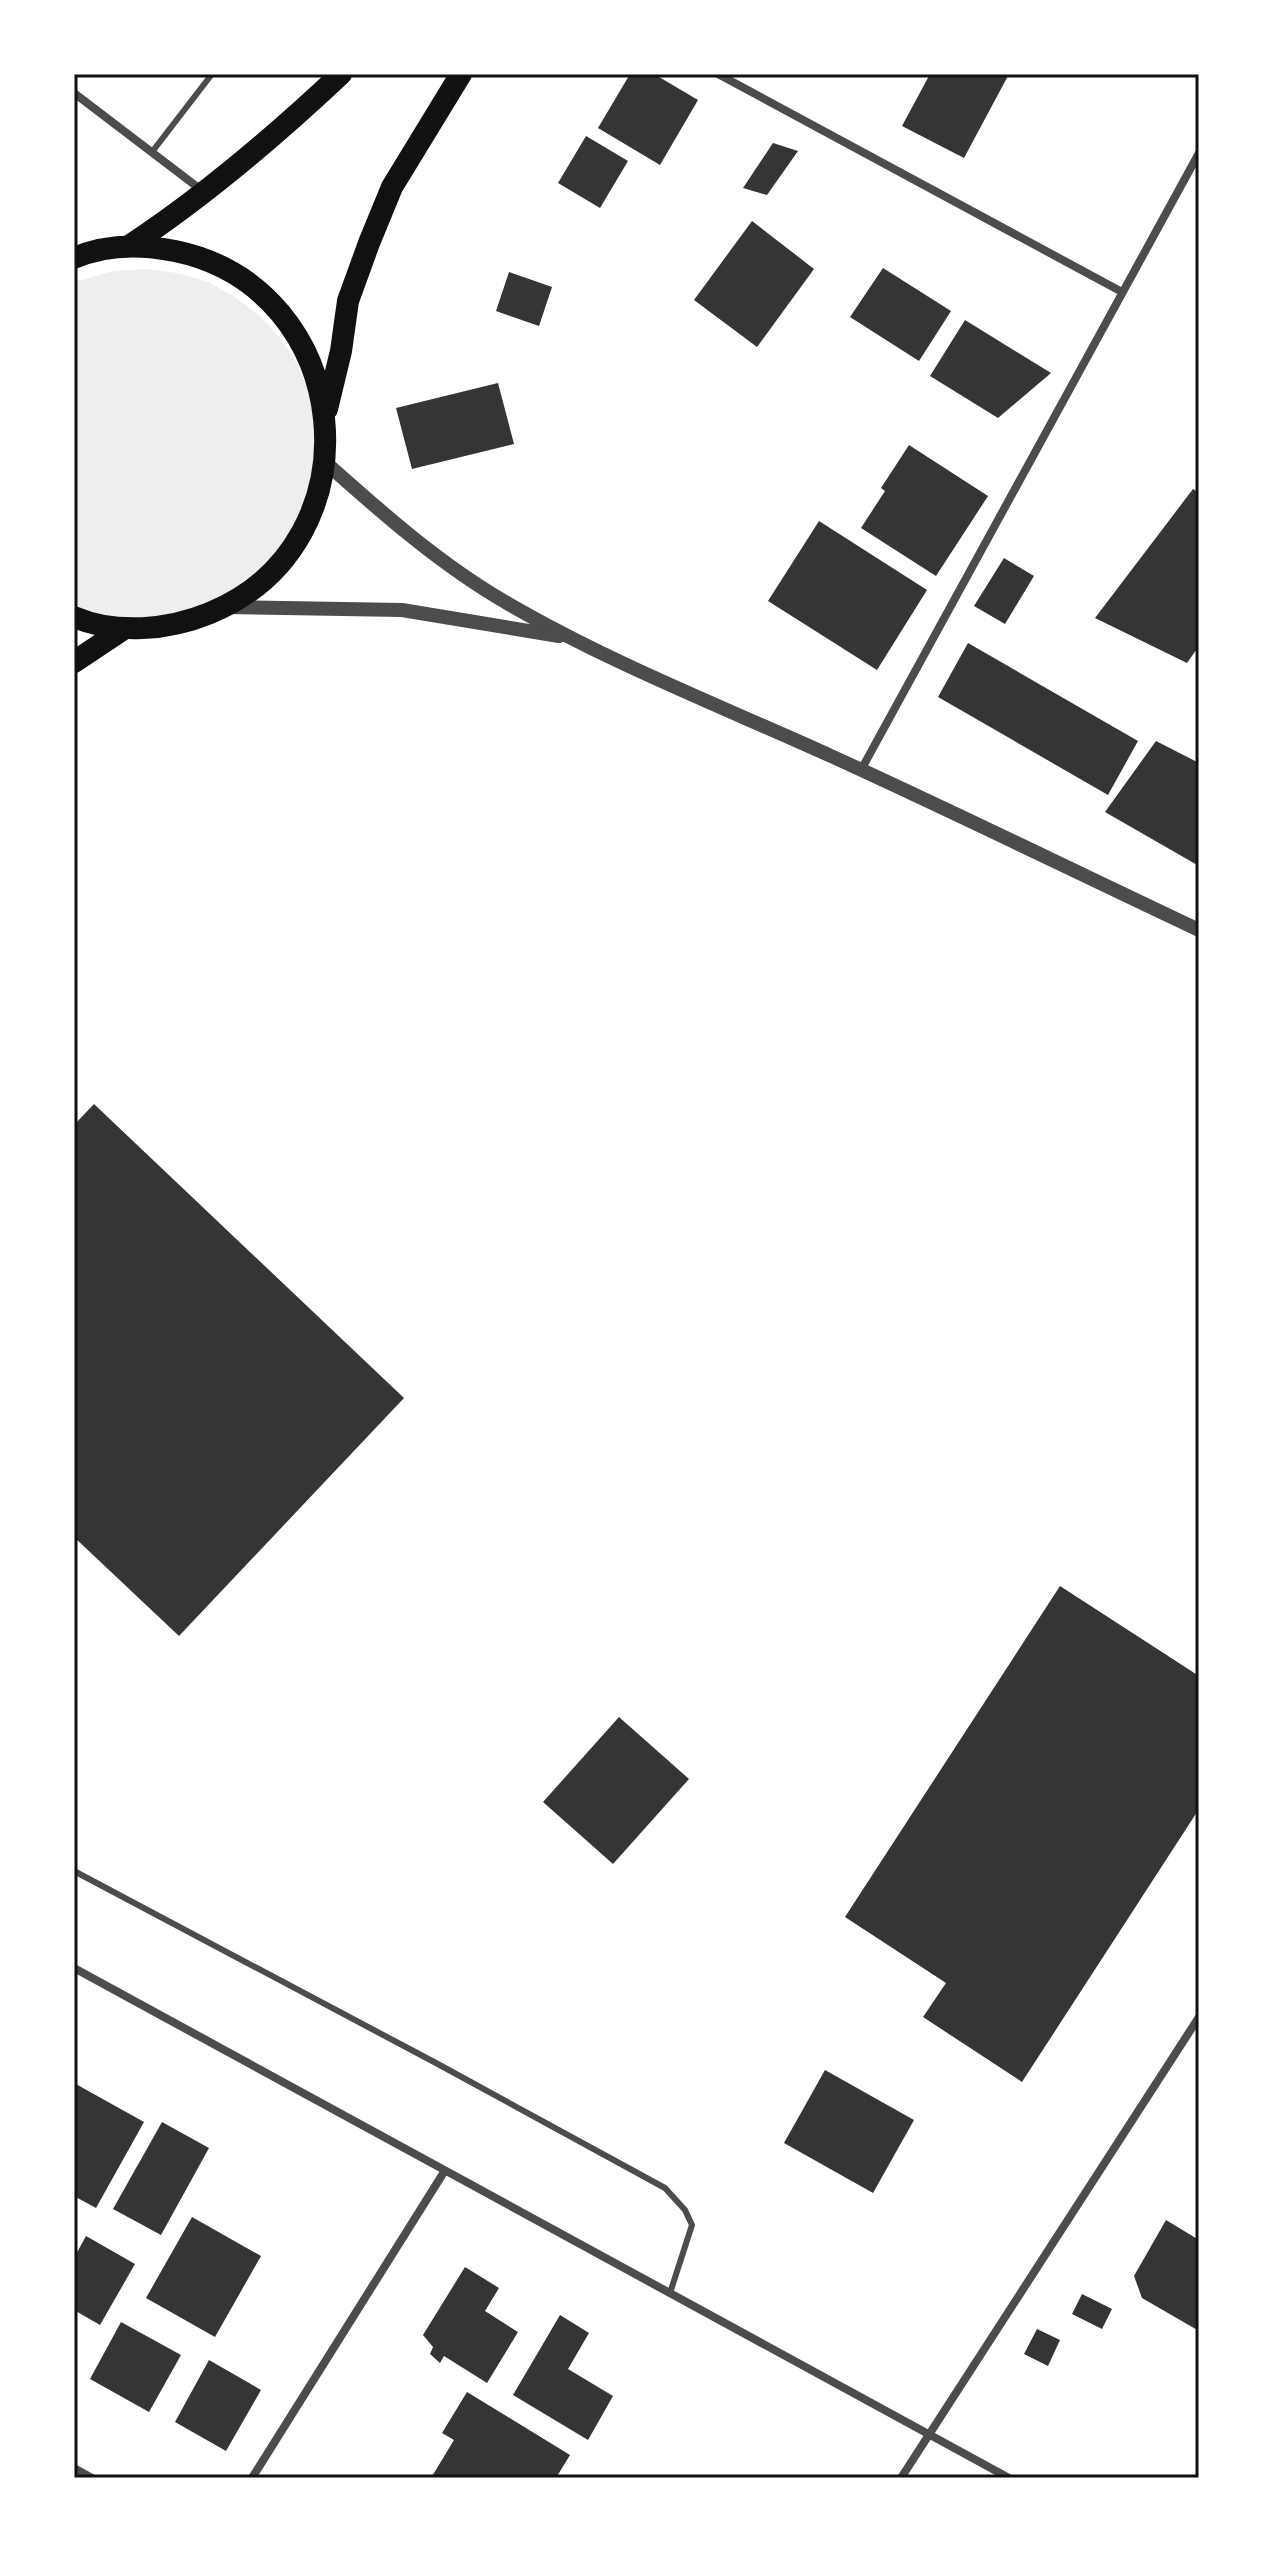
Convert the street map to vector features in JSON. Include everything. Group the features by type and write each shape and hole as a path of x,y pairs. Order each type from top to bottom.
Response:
{"highway":[{"path":"129,246 205,192 280,131 341,74"},
{"path":"325,414 341,351 348,301 369,243 392,187 461,74"},
{"path":"74,617 125,628 159,627 192,620 224,607 255,587 282,562 302,532 317,498 325,462 325,414 320,387 303,347 279,312 259,293 237,276 198,257 157,247 129,246 78,253"},
{"path":"74,662 125,628"}],"street":[{"path":"718,74 1122,292"},
{"path":"74,93 205,192"},
{"path":"861,770 1199,153"},
{"path":"325,462 382,514 441,559 505,602 571,638 861,770 1199,930"},
{"path":"224,607 402,610 571,638"},
{"path":"74,1968 1009,2478"},
{"path":"901,2478 1199,2017"},
{"path":"252,2478 444,2172"},
{"path":"74,2468 92,2478"}],"lane":[{"path":"152,152 212,74"},
{"path":"74,1871 665,2188 685,2210 692,2225 670,2293"}],"shaded area":[{"path":"146,269 177,273 208,282 260,316 282,340 299,367 310,396 316,433 315,473 304,512 258,577 194,612 129,620 74,605 74,282 114,271"}],"building":[{"path":"630,74 654,74 698,100 660,165 598,128"},
{"path":"930,74 1009,74 964,158 902,126"},
{"path":"586,136 628,161 600,208 558,183"},
{"path":"773,143 798,151 767,195 743,188"},
{"path":"752,221 814,269 757,347 694,300"},
{"path":"883,268 951,311 919,361 850,317"},
{"path":"509,272 552,287 539,326 496,311"},
{"path":"965,320 1051,373 998,418 930,376"},
{"path":"498,383 514,444 412,469 396,408"},
{"path":"909,445 988,496 936,576 861,528 885,491 881,488"},
{"path":"1193,489 1199,493 1199,646 1187,663 1095,618"},
{"path":"819,521 927,590 877,670 768,601"},
{"path":"1004,558 1034,576 1005,624 974,606"},
{"path":"968,643 1138,741 1108,795 938,697"},
{"path":"1156,741 1199,763 1199,866 1105,812"},
{"path":"94,1104 404,1398 179,1636 74,1537 74,1125"},
{"path":"1060,1586 1199,1676 1199,1809 1022,2082 923,2017 946,1983 845,1917"},
{"path":"619,1717 689,1779 613,1864 543,1802"},
{"path":"825,2070 914,2120 873,2193 784,2143"},
{"path":"74,2083 144,2122 96,2208 74,2196"},
{"path":"162,2122 209,2148 161,2235 113,2209"},
{"path":"192,2217 261,2256 215,2337 146,2298"},
{"path":"1166,2220 1199,2240 1199,2331 1142,2298 1134,2276"},
{"path":"86,2236 135,2264 100,2325 74,2310 74,2258"},
{"path":"465,2267 499,2288 485,2311 518,2332 487,2383 444,2356 440,2363 430,2354 433,2347 423,2335"},
{"path":"1082,2294 1112,2309 1102,2329 1072,2314"},
{"path":"560,2315 589,2333 568,2369 613,2396 588,2440 513,2395"},
{"path":"121,2322 181,2355 149,2412 90,2379"},
{"path":"1037,2329 1060,2340 1048,2366 1024,2354"},
{"path":"209,2360 261,2390 226,2451 175,2422"},
{"path":"467,2392 570,2455 556,2478 431,2478 454,2440 442,2433"}]}
